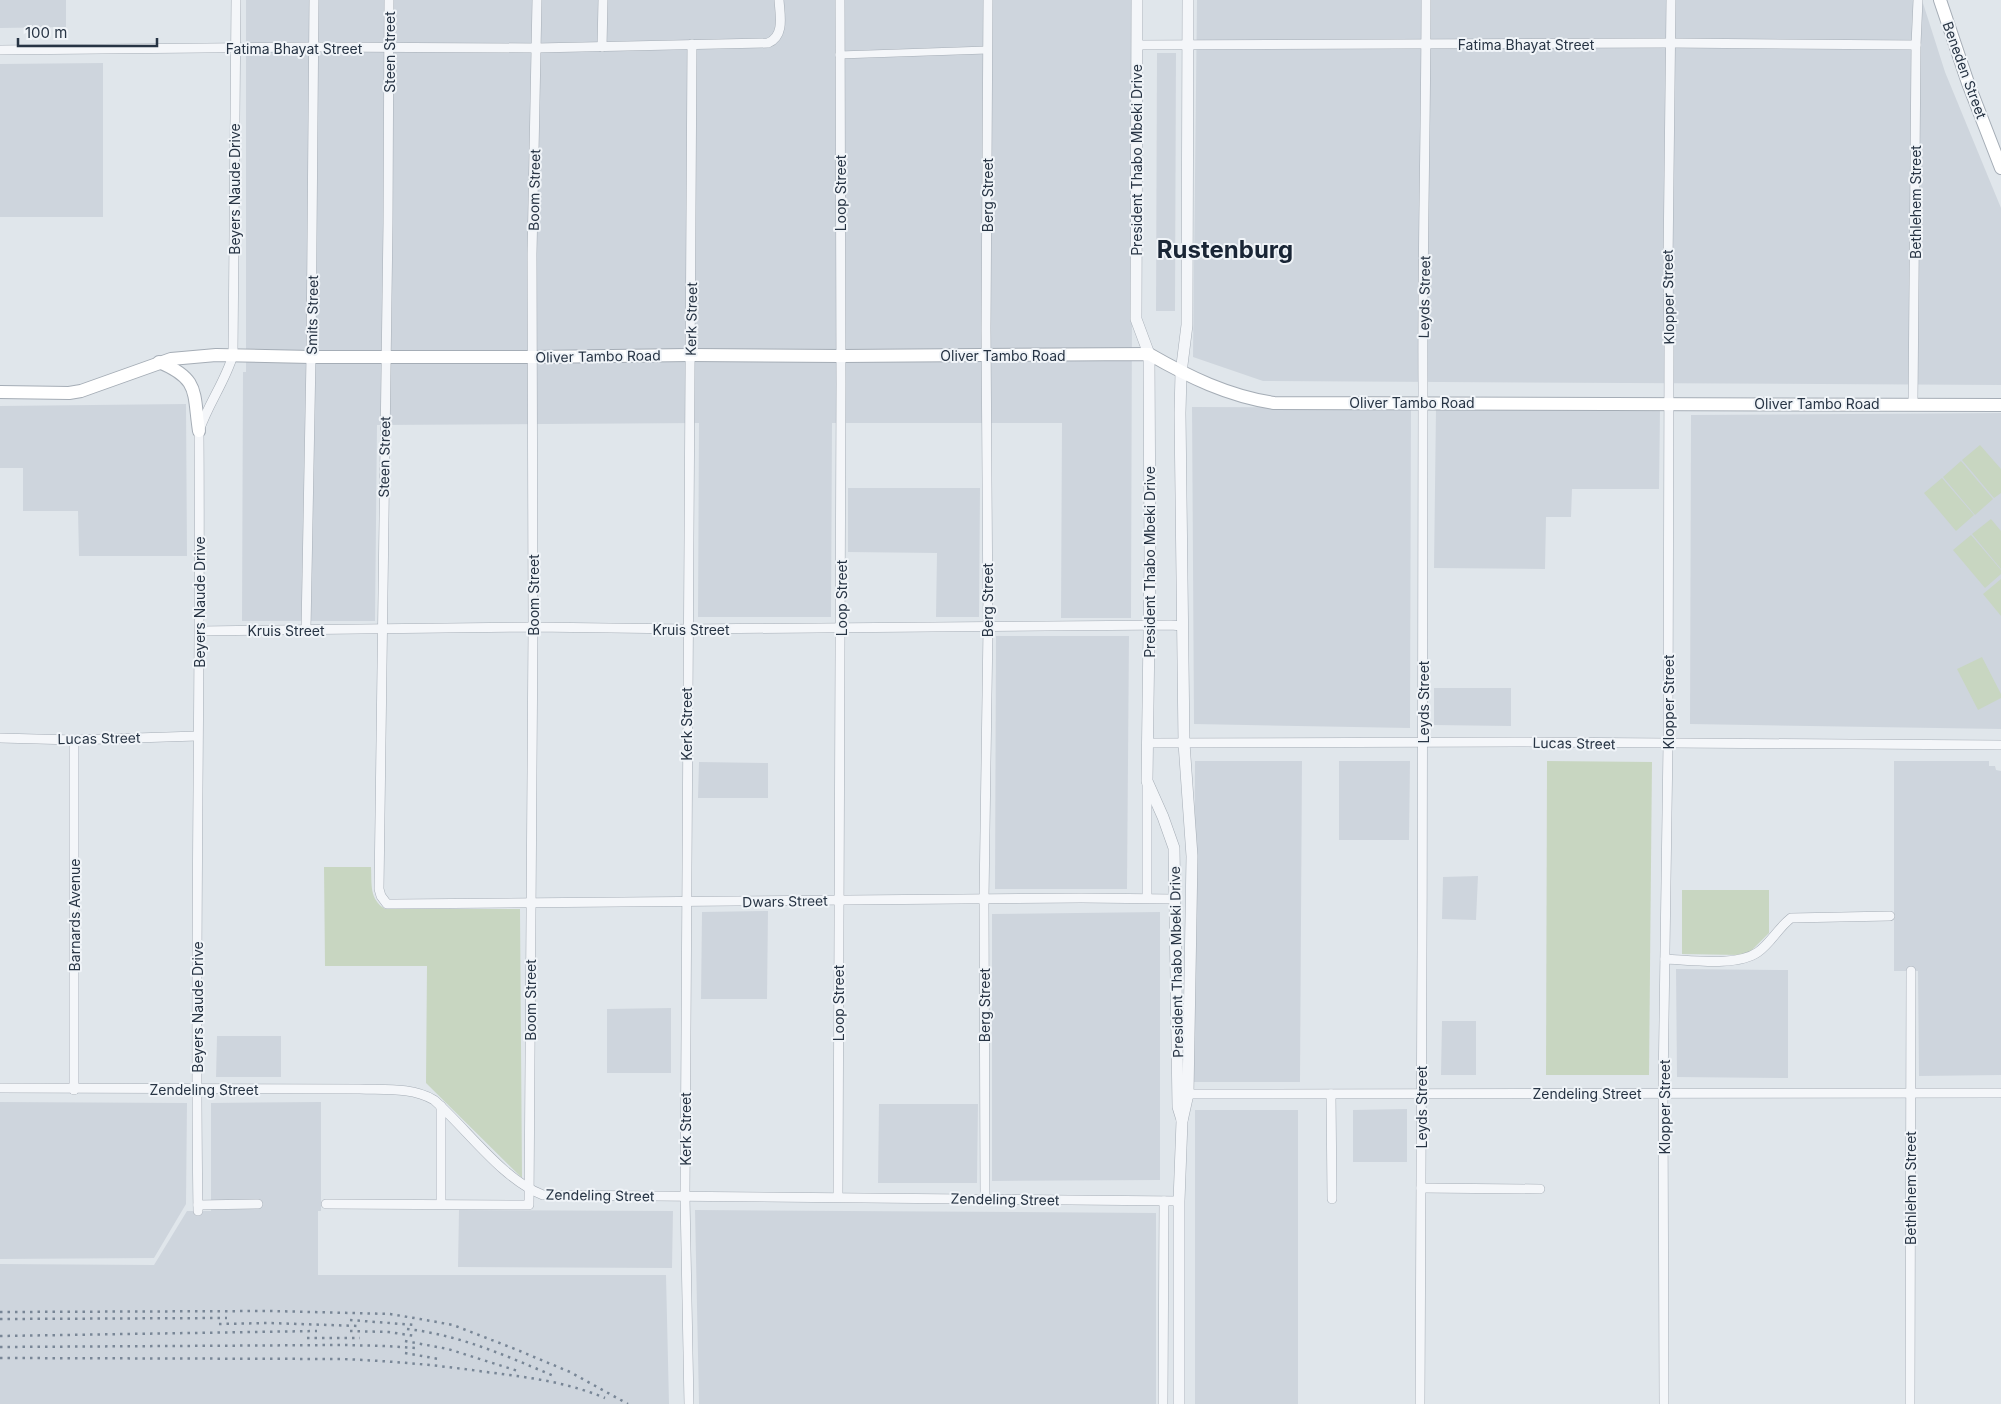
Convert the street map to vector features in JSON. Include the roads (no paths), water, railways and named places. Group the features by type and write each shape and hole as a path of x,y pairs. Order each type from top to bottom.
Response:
{"main road":[{"name":"Beneden Street","path":"1940,0 1964,72 2001,168"},
{"name":"Oliver Tambo Road","path":"0,392 80,391 159,362 180,357 233,355 385,358 1149,354 1181,375 1233,394 1274,402 1669,402 2001,405"},
{"path":"159,362 186,376 190,384 199,431"}],"street":[{"name":"Beyers Naude Drive","path":"236,0 233,355 226,375 203,418 199,431 200,631 197,736 198,1208 258,1204"},
{"name":"Smits Street","path":"306,630 311,358 314,0"},
{"name":"Steen Street","path":"389,0 379,889 383,900 387,904 395,904"},
{"name":"Boom Street","path":"529,1190 533,627 532,244 537,0"},
{"path":"602,47 603,0"},
{"name":"Fatima Bhayat Street","path":"0,50 314,47 537,48 768,43 776,38 780,30 779,0"},
{"name":"Loop Street","path":"838,1197 841,356 840,0"},
{"name":"Berg Street","path":"985,1200 984,899 988,626 986,355 988,0"},
{"name":"President Thabo Mbeki Drive","path":"1137,0 1136,319 1149,354 1147,781 1174,848 1174,899 1177,941 1177,1084 1178,1107 1182,1121"},
{"name":"President Thabo Mbeki Drive","path":"1179,1404 1179,1201 1182,1121 1188,1094 1192,856 1184,743 1182,626 1181,375 1187,325 1188,0"},
{"name":"Leyds Street","path":"1420,1404 1426,0"},
{"name":"Klopper Street","path":"1664,1404 1670,0"},
{"name":"Bethlehem Street","path":"1913,404 1918,0"},
{"name":"Fatima Bhayat Street","path":"1137,44 1670,43 1916,45"},
{"name":"Kerk Street","path":"689,1404 685,1197 685,902 692,44"},
{"path":"839,55 987,50"},
{"name":"Kruis Street","path":"200,631 533,627 687,629 1182,626"},
{"name":"Lucas Street","path":"0,738 74,740 197,736"},
{"name":"Barnards Avenue","path":"74,740 74,1090"},
{"name":"Lucas Street","path":"1147,743 2001,745"},
{"path":"1147,781 1147,898"},
{"name":"Dwars Street","path":"395,904 1174,899"},
{"path":"1665,959 1716,961 1748,958 1764,947 1779,928 1790,918 1890,916"},
{"name":"Bethlehem Street","path":"1910,1404 1911,971"},
{"path":"1177,1084 1188,1094"},
{"name":"Zendeling Street","path":"0,1088 74,1090 379,1090 412,1092 426,1096 441,1106 508,1173 529,1190 544,1195 1179,1201"},
{"name":"Zendeling Street","path":"1188,1094 2001,1093"},
{"path":"1331,1094 1332,1199"},
{"path":"441,1106 441,1204"},
{"path":"1421,1188 1540,1188"},
{"path":"326,1204 530,1205 529,1190"},
{"path":"1163,1404 1164,1200"}],"railway":[{"path":"0,1312 272,1311 390,1314 453,1325 570,1372 628,1404"},
{"path":"0,1319 227,1318"},
{"path":"350,1320 415,1325"},
{"path":"219,1324 269,1323 359,1326"},
{"path":"407,1329 465,1341 556,1377"},
{"path":"0,1336 317,1331"},
{"path":"350,1331 389,1332 415,1336"},
{"path":"307,1338 360,1338"},
{"path":"405,1341 448,1349 518,1371"},
{"path":"0,1347 343,1345 415,1348"},
{"path":"405,1353 439,1359"},
{"path":"0,1358 342,1359 378,1361 450,1367 532,1378 591,1392 605,1398"}],"district":[{"name":"Rustenburg","path":"1225,249"}]}
